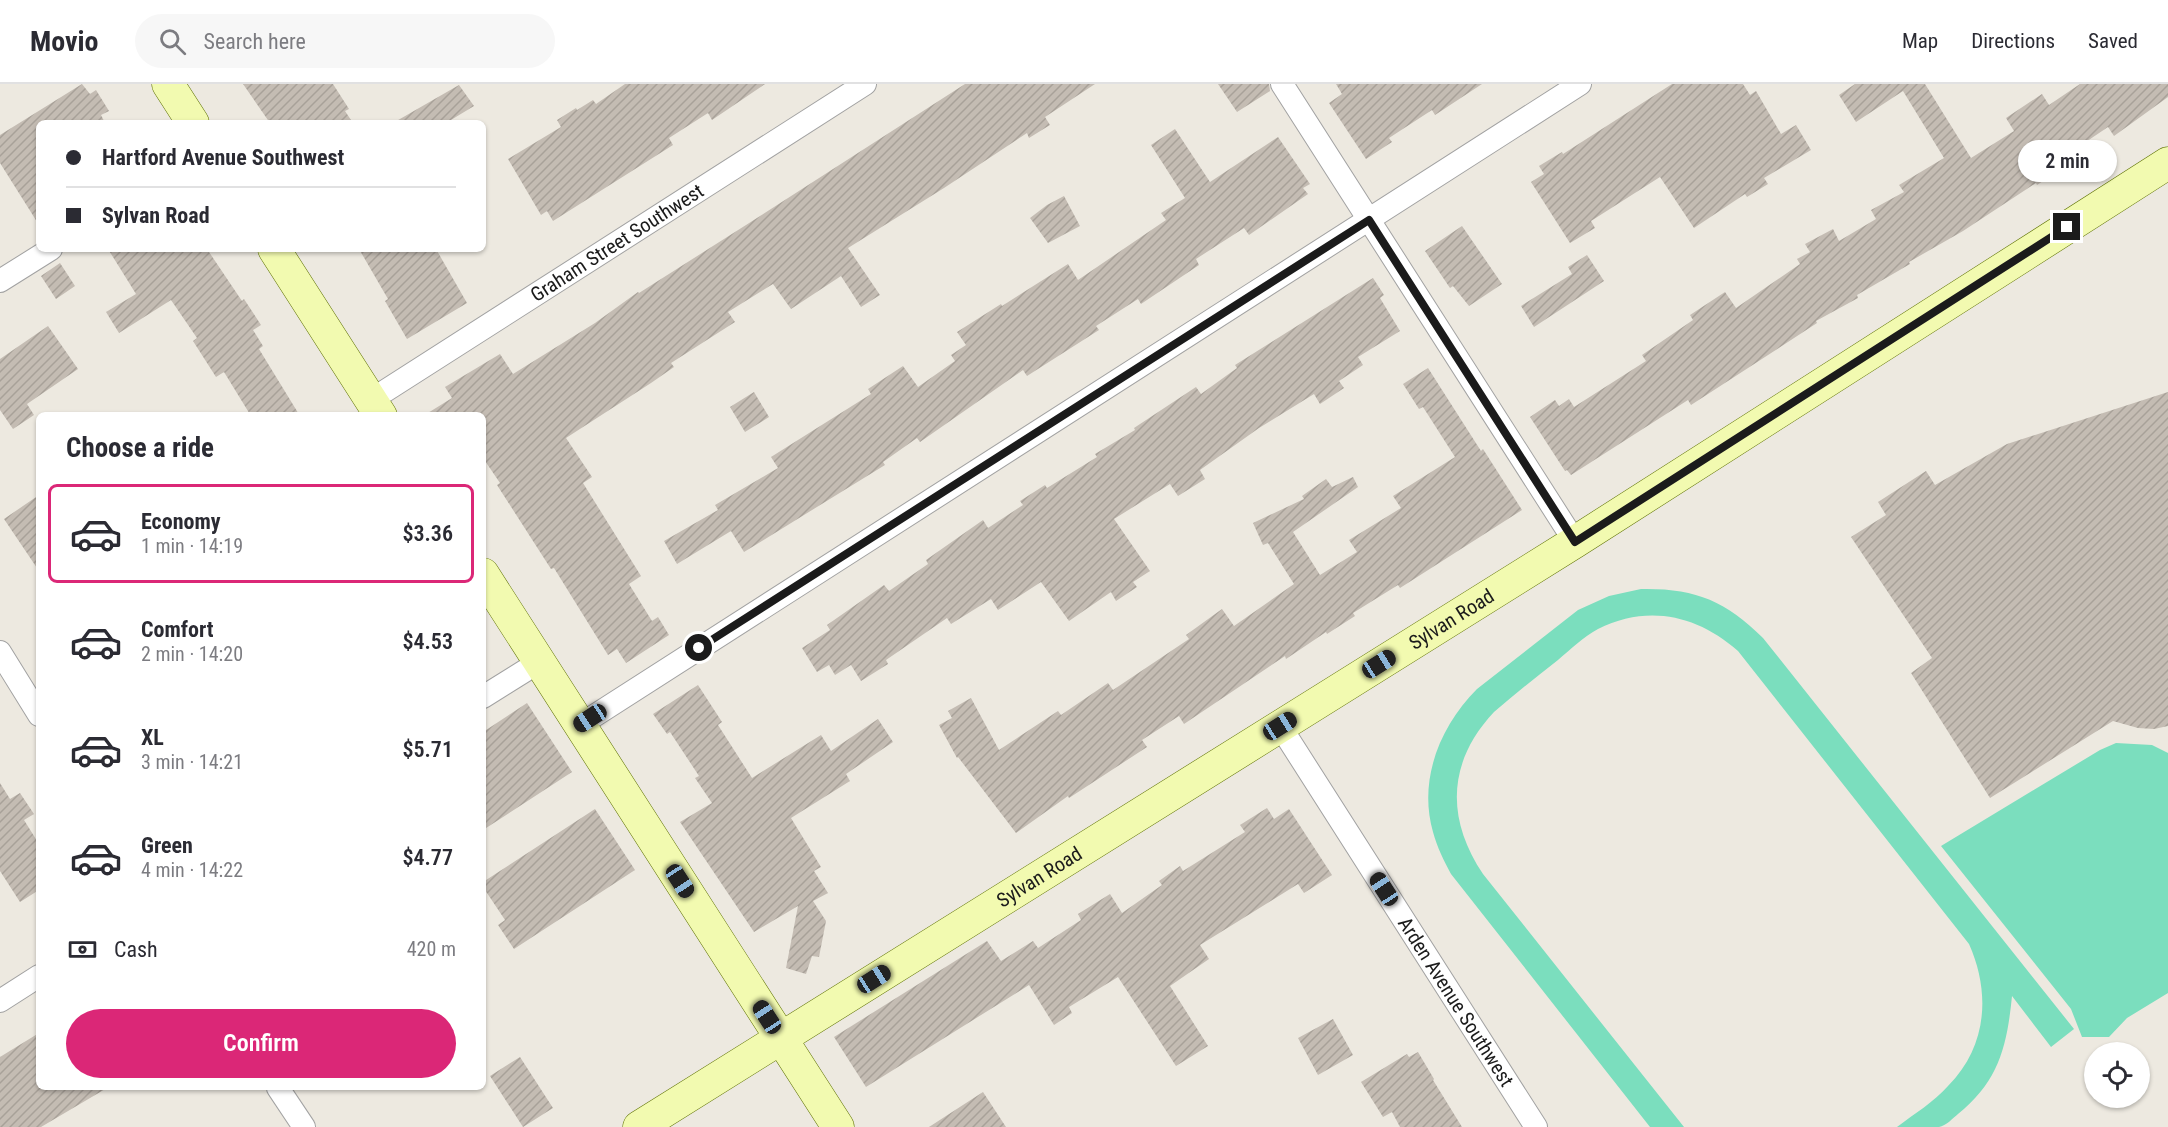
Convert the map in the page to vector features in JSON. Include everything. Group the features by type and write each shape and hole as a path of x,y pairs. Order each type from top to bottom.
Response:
{"main road":[{"path":"168,84 191,120"},
{"name":"Sylvan Road","path":"639,1127 1575,542 2168,163"},
{"path":"276,252 376,408"},
{"path":"486,579 838,1127"}],"street":[{"name":"Graham Street Southwest","path":"376,408 865,84"},
{"path":"1282,84 1575,542"},
{"path":"579,725 1580,84"},
{"path":"0,281 46,252"},
{"path":"0,652 36,710"},
{"path":"486,695 539,662"},
{"name":"Arden Avenue Southwest","path":"1280,726 1536,1127"},
{"path":"0,1001 36,978"},
{"path":"279,1090 304,1127"}],"green space":[{"path":"1641,589 1677,591 1708,599 1735,614 1763,638 2074,1029 2051,1047 2012,996 2004,1047 1992,1075 1972,1102 1949,1122 1939,1127 1897,1127 1930,1103 1961,1071 1978,1037 1982,1000 1976,963 1969,944 1738,651 1706,629 1671,617 1653,615 1617,621 1587,636 1494,712 1467,751 1460,771 1457,791 1458,812 1462,833 1483,874 1684,1127 1650,1127 1451,874 1433,832 1428,793 1436,755 1443,737 1452,720 1477,689 1578,610 1609,596"},
{"path":"2116,743 2152,745 2168,753 2168,993 2127,1018 2109,1037 2082,1037 2071,1009 1941,846 2100,750"}],"building":[{"path":"82,84 90,94 96,90 109,111 101,115 104,120 36,120 36,220 0,163 0,135"},
{"path":"243,84 333,84 349,109 345,111 351,120 268,120"},
{"path":"625,84 765,84 712,120 708,113 669,138 673,145 553,221 547,211 541,215 508,159 561,127 557,120 593,100 596,104"},
{"path":"965,84 1095,84 1045,117 1050,125 1029,138 1027,133 848,248 880,295 861,307 841,276 791,309 773,284 728,312 735,322 671,363 674,367 651,383 566,438 592,477 583,483 641,576 629,584 652,621 658,617 669,635 626,663 617,649 608,655 554,568 551,569 497,485 500,483 486,462 486,412 429,412 452,398 445,387 500,354 513,374"},
{"path":"1218,84 1269,84 1270,91 1237,112"},
{"path":"1336,84 1482,84 1435,115 1432,110 1389,138 1392,142 1366,159 1329,103 1342,94"},
{"path":"1672,84 1743,84 1750,95 1756,91 1781,134 1796,125 1811,150 1764,178 1768,184 1747,197 1745,194 1694,228 1660,177 1591,221 1595,228 1570,243 1531,182 1544,174 1539,166 1562,152 1563,154"},
{"path":"1855,84 1925,84 1971,158 2014,131 2006,118 2042,94 2049,105 2080,84 2168,84 2168,97 2114,136 2108,127 2068,154 2073,161 2037,185 2036,183 1963,231 1909,262 1910,264 1857,295 1858,298 1816,321 1817,323 1691,405 1688,400 1571,475 1567,470 1565,471 1530,417 1555,400 1559,406 1569,399 1574,407 1646,361 1642,355 1693,320 1690,315 1725,292 1736,308 1800,264 1797,259 1810,252 1805,244 1833,229 1839,241 1876,219 1871,210 1904,192 1899,185 1944,158 1903,91 1856,122 1839,95"},
{"path":"459,85 474,106 451,120 398,120"},
{"path":"1175,129 1210,182 1278,137 1310,184 1303,188 1308,194 1249,235 1244,228 1196,259 1199,265 1141,304 1138,299 1096,326 1099,330 1027,376 1023,370 920,442 917,438 883,462 885,465 744,552 731,531 677,564 664,541 718,510 715,505 778,468 771,457 871,394 868,389 903,366 918,387 955,361 951,355 966,345 957,332 1068,264 1078,280 1166,220 1161,213 1185,198 1151,145"},
{"path":"1064,196 1080,226 1048,243 1030,218"},
{"path":"1462,226 1502,284 1469,306 1453,286 1450,288 1425,251"},
{"path":"110,252 209,252 261,325 253,330 263,346 259,349 298,412 249,412 224,372 216,377 193,341 197,338 171,300 119,333 106,312 136,294"},
{"path":"361,252 438,252 467,303 407,339 385,301 388,299"},
{"path":"1587,255 1604,281 1534,327 1521,306 1572,274 1568,267"},
{"path":"60,263 75,286 56,299 41,276"},
{"path":"1373,278 1384,295 1380,298 1400,331 1358,357 1363,365 1339,381 1344,388 1320,404 1314,394 1259,428 1200,470 1205,479 1178,496 1170,484 1114,519 1150,571 1133,582 1137,587 1116,601 1111,592 1069,621 1041,582 998,610 991,599 951,624 947,618 886,660 888,664 861,681 851,665 835,675 829,665 817,672 802,648 830,630 827,625 884,585 889,591 928,564 926,560 983,520 988,528 1023,505 1020,501 1045,485 1047,488 1097,457 1095,454 1135,430 1134,428 1196,387 1201,394 1237,368 1235,365"},
{"path":"48,326 78,369 27,404 34,415 13,429 0,410 0,359"},
{"path":"1428,368 1522,510 1400,588 1398,585 1353,613 1355,616 1327,634 1326,632 1286,659 1285,656 1184,724 1179,716 1142,740 1147,747 1069,798 1068,796 1016,833 957,758 939,725 952,718 948,711 971,698 999,750 1058,711 1061,715 1108,683 1113,690 1189,639 1186,635 1222,609 1234,626 1294,584 1268,543 1263,545 1253,523 1304,499 1302,496 1326,479 1332,487 1353,477 1358,487 1293,532 1320,575 1357,552 1349,540 1401,508 1393,496 1455,457 1423,407 1419,409 1403,384"},
{"path":"754,392 769,417 745,432 730,407"},
{"path":"2168,392 2168,726 2154,729 2138,728 2113,721 1990,798 1911,673 1932,658 1851,537 1886,515 1878,502 1926,471 1935,485 2007,444"},
{"path":"36,497 36,567 4,519"},
{"path":"698,685 722,722 718,725 752,778 821,735 831,751 878,719 893,742 846,774 850,781 791,818 821,867 814,871 828,893 813,901 826,921 819,957 812,956 806,974 786,968 798,906 754,932 680,822 712,803 695,778 699,776 670,732 667,734 653,714"},
{"path":"527,703 572,772 486,828 486,730"},
{"path":"0,783 10,799 20,793 34,814 24,820 36,839 36,892 20,902 0,871"},
{"path":"1267,808 1274,819 1289,809 1332,875 1304,893 1298,884 1200,945 1209,959 1170,986 1208,1046 1176,1066 1118,977 1069,1007 1072,1013 1054,1025 1029,985 866,1087 834,1037 987,941 1001,961 1033,941 1038,948 1081,920 1078,914 1110,894 1122,913 1162,885 1159,881 1180,866 1183,871 1245,832 1240,825"},
{"path":"595,809 635,870 514,949 498,925 505,920 486,892 486,880"},
{"path":"1333,1019 1353,1055 1318,1075 1298,1038"},
{"path":"36,1035 36,1090 104,1090 41,1127 0,1127 0,1057"},
{"path":"1418,1052 1462,1127 1400,1127 1392,1112 1383,1117 1361,1082 1407,1054 1409,1057"},
{"path":"520,1057 553,1108 523,1127 490,1076"},
{"path":"983,1092 1006,1127 929,1127"}],"route":[{"path":"699,648 1369,220 1575,542 2067,227"}]}
